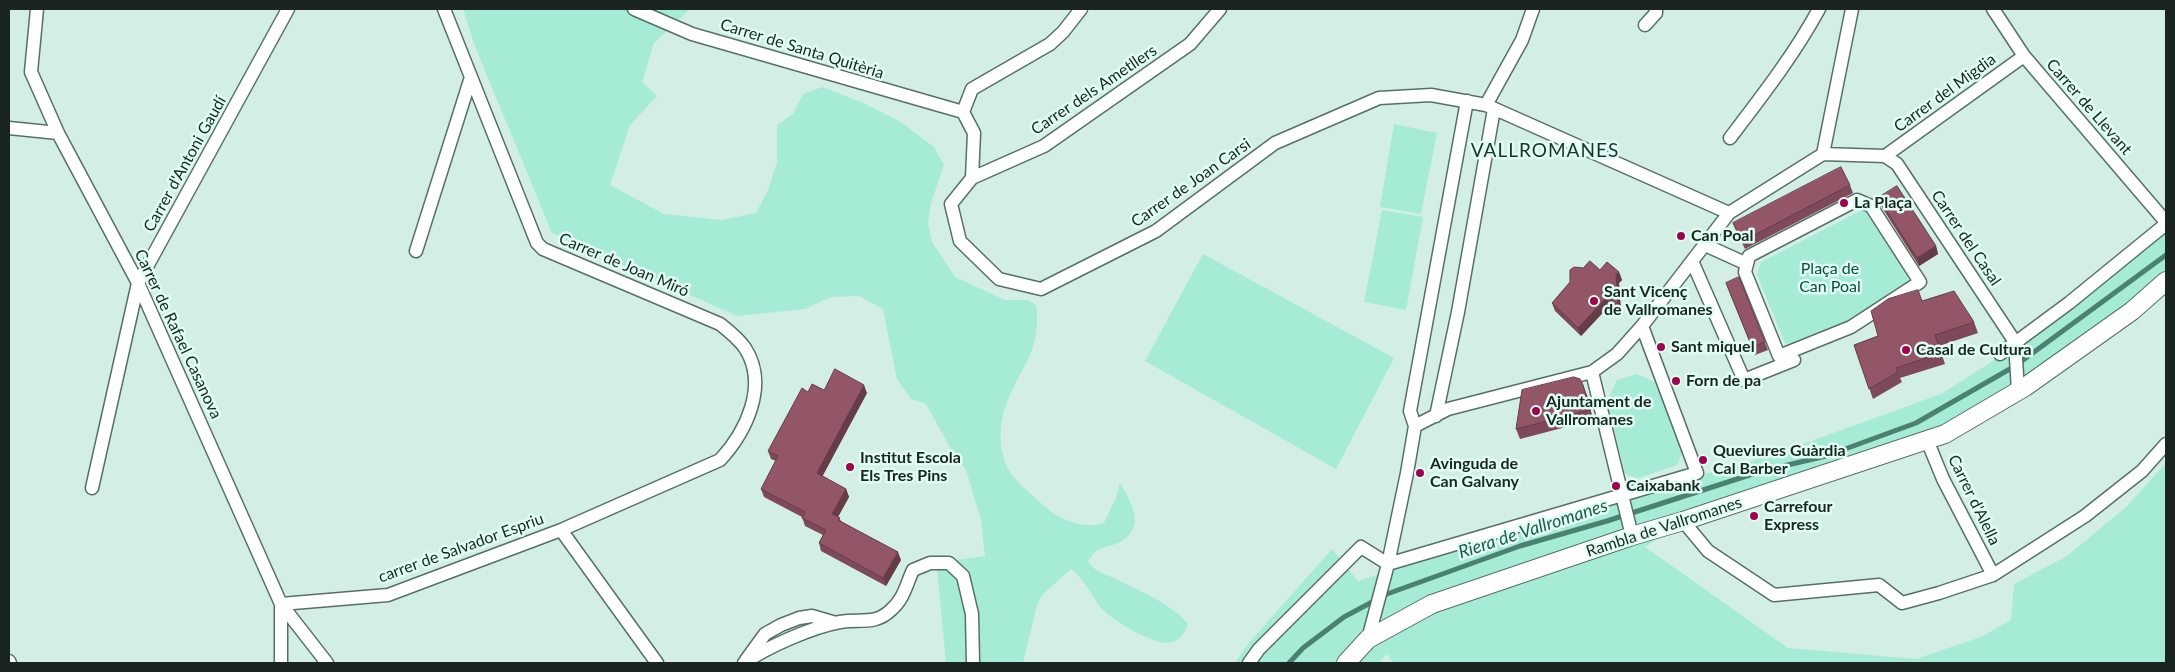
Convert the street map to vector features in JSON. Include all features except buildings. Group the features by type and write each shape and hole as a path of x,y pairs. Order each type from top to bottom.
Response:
{"street":[{"name":"Carrer de Rafael Casanova","path":"37,9 31,72 58,133 138,283 281,604 327,663"},
{"name":"Carrer d'Antoni Gaudí","path":"92,488 138,283 288,9"},
{"name":"Carrer de Joan Miró","path":"444,9 537,243 543,249 720,324 737,338 746,349 751,362 754,393"},
{"name":"Carrer de Santa Quitèria","path":"634,9 692,34 963,112"},
{"path":"972,178 974,133 963,112 972,89 1050,44 1063,32 1081,9"},
{"name":"Carrer dels Ametllers","path":"972,178 1044,146 1190,44 1220,9"},
{"path":"1436,416 1458,312 1490,107 1522,40 1534,9"},
{"path":"1645,25 1656,13 1656,9"},
{"path":"1730,138 1779,73 1802,39 1818,9"},
{"path":"1823,154 1852,9"},
{"name":"Carrer de Llevant","path":"1994,9 2024,56 2166,223"},
{"name":"Carrer del Migdia","path":"1885,156 2024,56"},
{"path":"416,251 470,76"},
{"name":"Carrer de Joan Carsi","path":"972,178 952,204 960,241 999,279 1041,289 1156,231 1275,143 1379,98 1431,95 1467,101"},
{"path":"1368,639 1388,564 1415,426 1410,411 1467,101 1490,107 1729,213"},
{"path":"9,128 58,133"},
{"path":"1415,426 1448,410 1592,372 1617,354 1642,326 1729,213 1823,154 1885,156"},
{"name":"Carrer del Casal","path":"1885,156 1897,164 2015,342"},
{"path":"1857,200 1872,206 1920,282 1851,327 1779,356 1745,272 1747,264 1750,256 1857,200"},
{"path":"2000,354 2069,303 2166,223"},
{"path":"1704,245 1747,264"},
{"path":"1692,261 1744,380 1794,360"},
{"name":"Rambla de Vallromanes","path":"1346,663 1368,639 1432,604 1632,536 1683,521 1945,434 2018,391 2132,311 2166,281"},
{"path":"1249,663 1259,649 1361,547 1388,564 1622,494 1698,474 1642,326"},
{"path":"2015,342 2018,391"},
{"path":"1592,372 1632,536"},
{"name":"carrer de Salvador Espriu","path":"281,604 388,595 561,530 720,460 735,444 746,424 754,393"},
{"name":"Carrer d'Alella","path":"1928,440 1943,479 1993,575"},
{"path":"1683,521 1708,550 1774,596 1879,585 1902,603 1939,594 1993,575 2085,516 2142,471 2166,444"},
{"path":"561,530 657,663"},
{"path":"744,663 778,644 836,623 874,621 890,611 904,596 913,570 930,563 949,563 963,576 972,614 973,663"},
{"path":"281,604 281,663"}],"green space":[{"path":"463,9 690,9 654,43 642,82 657,96 630,125 610,185 664,214 722,220 756,213 768,190 777,162 777,125 793,114 803,94 822,87 861,102 899,121 934,147 944,165 931,203 928,224 932,242 955,277 1005,300 1027,300 1036,305 1037,326 1033,347 1006,404 1003,416 1001,443 1007,468 1019,483 1048,509 1071,522 1080,524 1096,525 1104,523 1116,498 1120,483 1132,506 1135,522 1133,529 1120,542 1098,549 1088,562 1096,570 1145,593 1170,608 1188,624 1183,634 1177,640 1170,643 1159,642 1123,625 1102,609 1080,578 1071,569 1042,595 1037,605 1023,663 946,663 937,568 956,560 985,556 981,520 966,470 953,453 926,404 911,399 897,379 883,309 859,296 831,297 805,309 737,316 552,233 474,44"},
{"path":"1394,124 1437,133 1421,214 1380,207"},
{"path":"1382,210 1423,217 1406,310 1364,302"},
{"name":"Plaça de Can Poal","path":"1862,210 1865,211 1907,273 1907,282 1849,320 1788,344 1785,343 1757,275 1761,262"},
{"path":"2166,230 2166,291 2035,392 1904,455 1665,533 1645,547 1788,648 1916,659 1981,637 2011,620 2014,584 2067,556 2126,507 2166,463 2166,663 1393,663 1387,654 1378,663 1235,663 1248,644 1332,549 1358,581 1577,511 1778,453 1941,394 2053,323"},
{"path":"1203,254 1394,358 1336,469 1145,361"},
{"path":"1637,374 1656,383 1682,454 1677,465 1636,479 1625,473 1607,401 1617,380"}],"waterway":[{"name":"Riera de Vallromanes","path":"1289,663 1303,648 1344,617 1387,594 1520,546 1607,521 1762,471 1826,456 1916,423 2015,366 2166,255"}],"place":[{"name":"La Plaça","path":"1844,203"},
{"name":"Can Poal","path":"1681,236"},
{"name":"Sant Vicenç de Vallromanes","path":"1594,301"},
{"name":"Sant miquel","path":"1661,347"},
{"name":"Casal de Cultura","path":"1906,350"},
{"name":"Forn de pa","path":"1676,381"},
{"name":"Ajuntament de Vallromanes","path":"1536,411"},
{"name":"Queviures Guàrdia Cal Barber","path":"1703,460"},
{"name":"Institut Escola Els Tres Pins","path":"850,467"},
{"name":"Avinguda de Can Galvany","path":"1420,473"},
{"name":"Caixabank","path":"1616,486"},
{"name":"Carrefour Express","path":"1754,516"}],"district":[{"name":"VALLROMANES","path":"1545,151"}]}
